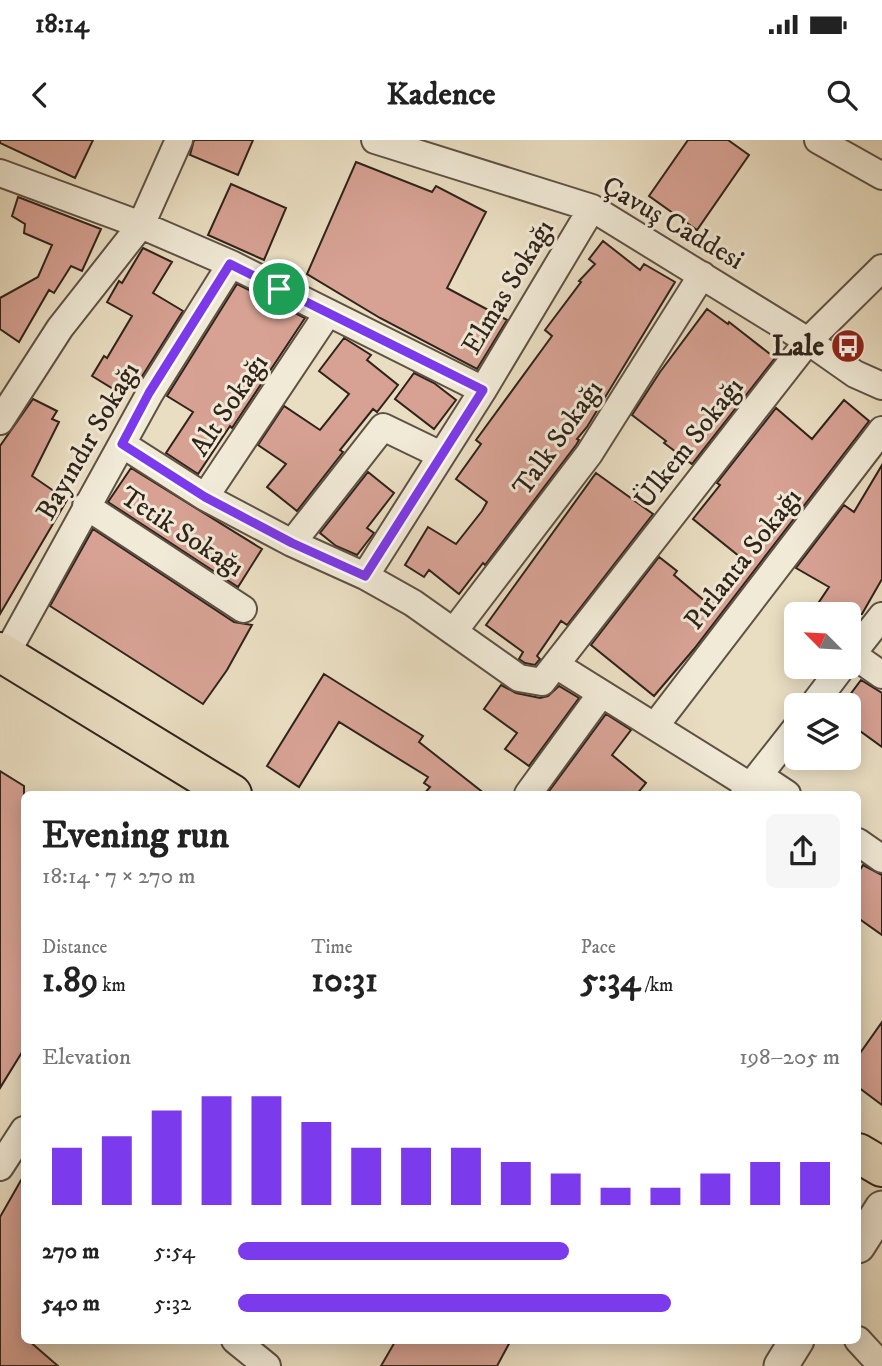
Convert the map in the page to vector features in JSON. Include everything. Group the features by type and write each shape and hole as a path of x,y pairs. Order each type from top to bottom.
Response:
{"main road":[{"path":"3,653 227,791"},
{"path":"861,1155 882,1167"}],"street":[{"path":"0,421 60,328 141,225 179,140"},
{"name":"Çavuş Caddesi","path":"378,140 592,208 808,341 855,374 882,386"},
{"path":"818,140 882,176"},
{"path":"0,173 141,225 230,264 483,390"},
{"name":"Elmas Sokağı","path":"365,576 483,390 592,208"},
{"name":"Bayındır Sokağı","path":"3,653 149,393 230,264"},
{"name":"Ülkem Sokağı","path":"122,444 205,497 414,603 519,678 542,682 808,341 882,268"},
{"name":"Talk Sokağı","path":"454,631 589,454 702,275"},
{"name":"Alt Sokağı","path":"205,497 328,313"},
{"path":"292,543 383,427 442,455"},
{"name":"Pırlanta Sokağı","path":"655,726 882,430"},
{"name":"Tetik Sokağı","path":"86,506 243,609"},
{"path":"861,643 882,616"},
{"path":"556,665 751,786 774,791"},
{"path":"861,666 882,675"},
{"path":"822,693 833,679"},
{"path":"529,791 601,694"},
{"path":"751,786 784,743"},
{"path":"861,844 882,859"},
{"path":"10,1166 21,1138"},
{"path":"861,1241 882,1208"},
{"path":"861,1343 882,1366"},
{"path":"240,1344 267,1366"},
{"path":"780,1366 794,1344"}],"building":[{"path":"0,140 93,140 75,178 0,143"},
{"path":"194,140 253,140 238,175 190,155"},
{"path":"688,140 728,140 749,155 697,230 649,196"},
{"path":"356,162 432,192 436,186 486,212 447,288 507,320 477,369 380,318 307,274"},
{"path":"231,184 286,208 264,260 208,235"},
{"path":"18,197 101,229 82,271 71,266 54,293 49,290 19,342 0,329 0,298 38,277 52,245 24,233 25,224 12,216"},
{"path":"603,241 640,270 644,264 675,282 587,427 577,439 579,440 576,445 485,565 483,563 459,594 429,570 424,577 405,565 428,527 456,544 482,511 487,502 456,479 481,444 476,440 552,336 545,330 581,282 579,281 595,264 589,259"},
{"path":"143,248 172,262 153,293 183,311 141,378 132,373 120,393 92,376 104,356 107,358 132,316 107,302"},
{"path":"237,284 305,318 198,474 166,453 193,412 167,396"},
{"path":"707,309 728,324 729,322 775,358 692,464 632,415"},
{"path":"344,338 371,355 367,360 398,385 377,412 373,409 340,450 343,452 297,511 267,487 286,464 258,445 284,406 320,430 349,394 319,371"},
{"path":"414,373 434,383 456,400 434,429 395,399"},
{"path":"33,399 57,411 52,419 59,422 32,476 67,500 0,614 0,446"},
{"path":"844,400 869,421 694,649 654,696 591,645 659,557 677,571 674,575 706,602 740,557 693,519 720,485 717,483 776,408 812,439"},
{"path":"882,465 882,579 862,614 861,602 819,602 829,587 796,568 844,505 854,512"},
{"path":"131,468 262,549 238,587 108,502"},
{"path":"368,472 394,493 367,528 374,533 357,555 336,546 320,533"},
{"path":"596,473 653,514 567,625 561,621 537,656 540,659 535,665 525,663 519,659 523,652 486,625"},
{"path":"93,529 234,622 252,625 227,670 203,704 50,606"},
{"path":"324,674 423,736 419,742 481,791 427,791 430,787 424,783 428,777 339,722 299,787 267,766"},
{"path":"861,680 882,693 882,747 861,732 861,693 851,693"},
{"path":"501,685 516,693 540,698 548,696 559,686 579,698 529,766 505,749 517,733 484,709"},
{"path":"606,714 631,730 612,755 646,783 639,791 549,791"},
{"path":"0,771 24,786 24,791 21,791 21,1054 0,1088"},
{"path":"863,865 882,875 882,935 861,920"},
{"path":"882,1022 882,1105 861,1089 861,1052"},
{"path":"21,1180 21,1344 33,1344 58,1366 0,1366 0,1217"},
{"path":"394,1344 509,1344 497,1366 381,1366"}],"place":[{"name":"Lale","path":"848,346"}],"route":[{"path":"230,264 279,289 483,390 365,576 292,543 205,497 122,444 149,393 230,264"}]}
